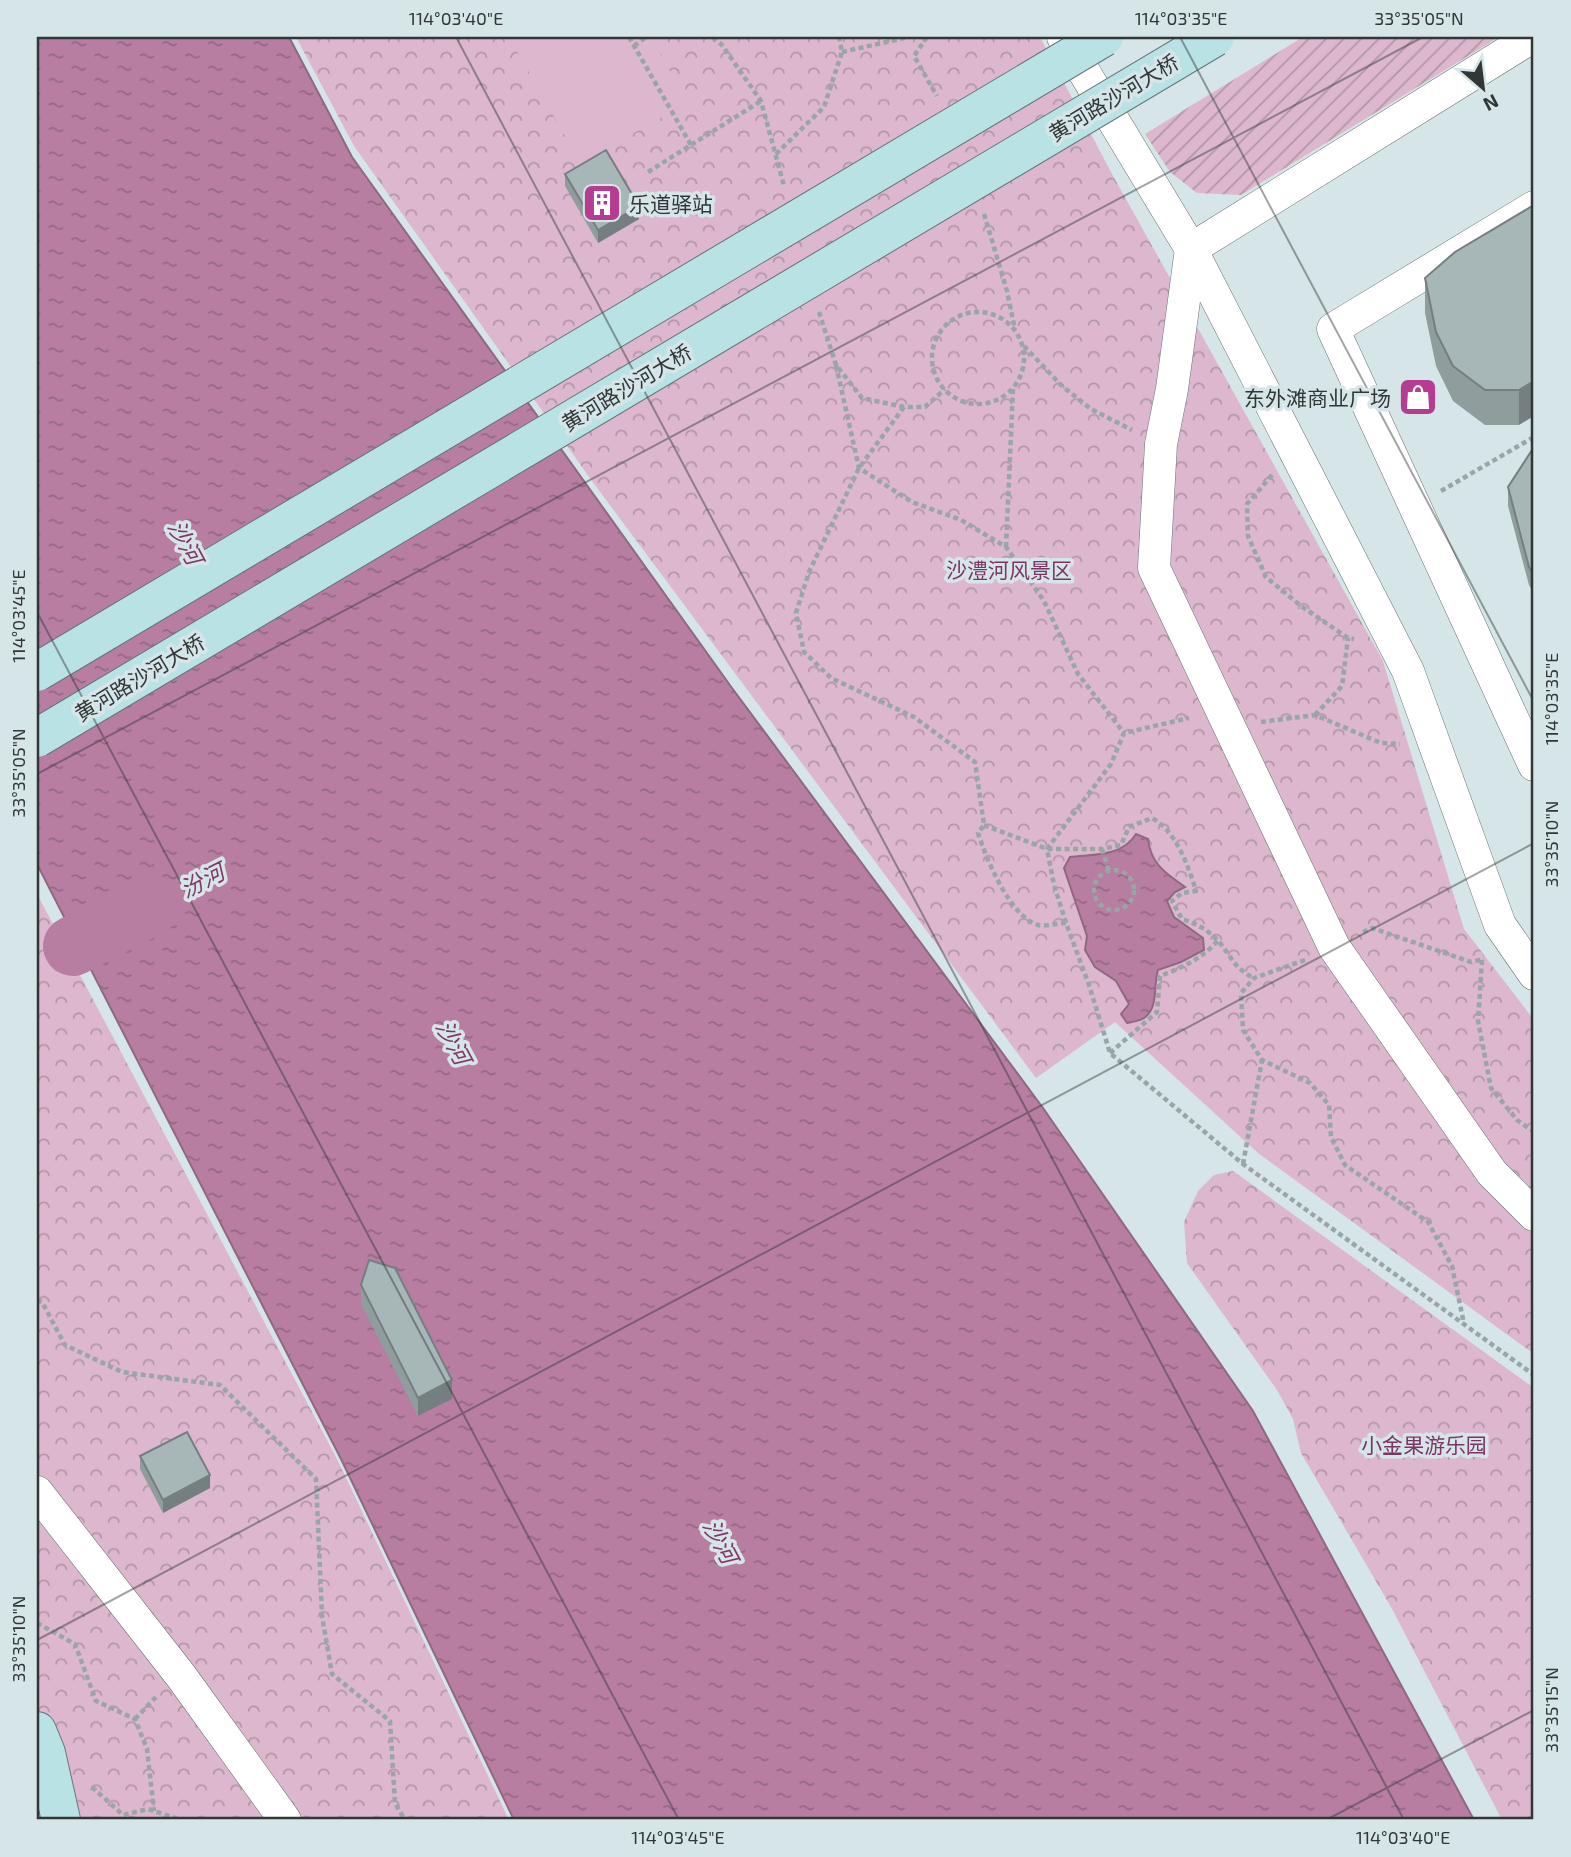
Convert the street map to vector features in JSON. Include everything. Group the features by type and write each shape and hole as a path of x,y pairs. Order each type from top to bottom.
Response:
{"main road":[{"path":"37,672 1104,37"},
{"name":"黄河路沙河大桥","path":"37,738 1215,37"},
{"path":"37,1731 46,1753 61,1820"}],"street":[{"path":"1063,37 1191,249 1402,659 1500,925 1527,963"},
{"path":"1191,249 1532,37"},
{"path":"1534,207 1333,329 1534,765"},
{"path":"1191,249 1172,389 1161,444 1154,568 1334,947 1492,1174 1534,1215"},
{"path":"37,1492 181,1676 285,1820"}],"path":[{"path":"629,37 691,145"},
{"path":"634,46 646,37"},
{"path":"776,155 824,107 842,52 839,37"},
{"path":"842,52 909,37"},
{"path":"924,38 914,56 934,91"},
{"path":"648,172 761,101"},
{"path":"986,221 1016,331 1023,344 1062,386 1091,409 1161,444"},
{"path":"1016,331 991,314 977,312 962,315 949,323 939,334 934,348 936,377 957,399 972,404 1001,398 1013,388 1021,375 1023,344"},
{"path":"836,365 859,468 912,502 961,520 1006,547 1044,601 1078,674 1124,733"},
{"path":"1006,547 1013,388"},
{"path":"904,407 859,468 809,572 796,612 804,652 831,678 914,717 975,762 984,825 978,833 986,859 1015,909 1038,925 1066,923"},
{"path":"1414,506 1534,437"},
{"path":"1296,455 1280,465 1247,504 1248,536 1266,577 1301,606 1348,638 1377,641 1402,659"},
{"path":"1315,715 1342,686 1348,638"},
{"path":"1124,733 1226,718 1315,715 1381,743 1435,744"},
{"path":"1124,733 1111,764 1047,849 1054,885 1110,1054 1243,1164 1534,1375"},
{"path":"984,825 1047,849 1102,849 1121,845 1129,827 1152,818 1165,825 1188,867 1196,891 1182,893 1172,901 1182,919 1201,926 1218,940 1240,971 1254,978"},
{"path":"1102,849 1110,871"},
{"path":"1116,870 1128,875 1134,887 1130,900 1120,908 1101,905 1095,894 1096,882 1104,873 1110,871 1116,870"},
{"path":"1464,1325 1452,1266 1428,1222 1345,1165 1331,1137 1329,1105 1310,1083 1262,1060 1243,1030 1241,992 1254,978 1289,967 1372,928 1471,962 1482,960 1527,963"},
{"path":"1110,1054 1157,1012 1160,976 1179,969 1210,950 1218,940"},
{"path":"1482,960 1478,1021 1491,1088 1517,1120 1534,1132"},
{"path":"1243,1164 1262,1060"},
{"path":"37,1300 42,1302 65,1345 122,1372 220,1385 316,1479 322,1616 331,1674 390,1721 395,1803 405,1820"},
{"path":"37,1623 75,1644 96,1701 135,1719 147,1749 154,1811"},
{"path":"52,1778 84,1780 123,1815 148,1809 181,1820"}],"green space":[{"name":"沙澧河风景区","path":"296,37 1040,37 1112,174 1383,661 1464,929 1534,1020 1534,1354 1258,1153 1115,1022 1036,1078 592,481 354,146"},
{"path":"509,37 651,37 688,103 580,163"},
{"path":"1303,37 1499,37 1241,195 1197,193 1170,172 1145,134"},
{"path":"37,894 337,1459 509,1820 37,1820"},
{"name":"小金果游乐园","path":"1233,1171 1534,1388 1534,1820 1502,1820 1391,1607 1301,1453 1293,1419 1277,1390 1187,1263 1184,1222 1198,1191 1214,1175"}],"water":[{"name":"沙河","path":"37,37 289,37 352,157 732,688 1043,1108 1253,1411 1474,1820 514,1820 341,1459 37,864"},
{"path":"1136,834 1148,839 1156,861 1165,872 1185,887 1175,892 1167,901 1174,917 1203,938 1204,950 1158,970 1154,1002 1149,1014 1127,1023 1121,1014 1129,1004 1116,981 1095,967 1085,950 1087,936 1064,868 1070,857 1115,851"}],"building":[{"name":"乐道驿站","path":"606,150 639,206 598,230 565,174"},
{"path":"1534,205 1534,381 1519,390 1485,390 1453,366 1436,332 1425,278 1455,252"},
{"path":"1534,447 1534,575 1529,567 1508,487"},
{"path":"369,1260 395,1268 452,1380 418,1398 361,1285"},
{"path":"187,1432 210,1475 163,1500 140,1456"}],"waterway":[{"name":"汾河","path":"73,946 150,906"}],"place":[{"name":"乐道驿站","path":"602,203"},
{"name":"东外滩商业广场","path":"1418,397"}]}
